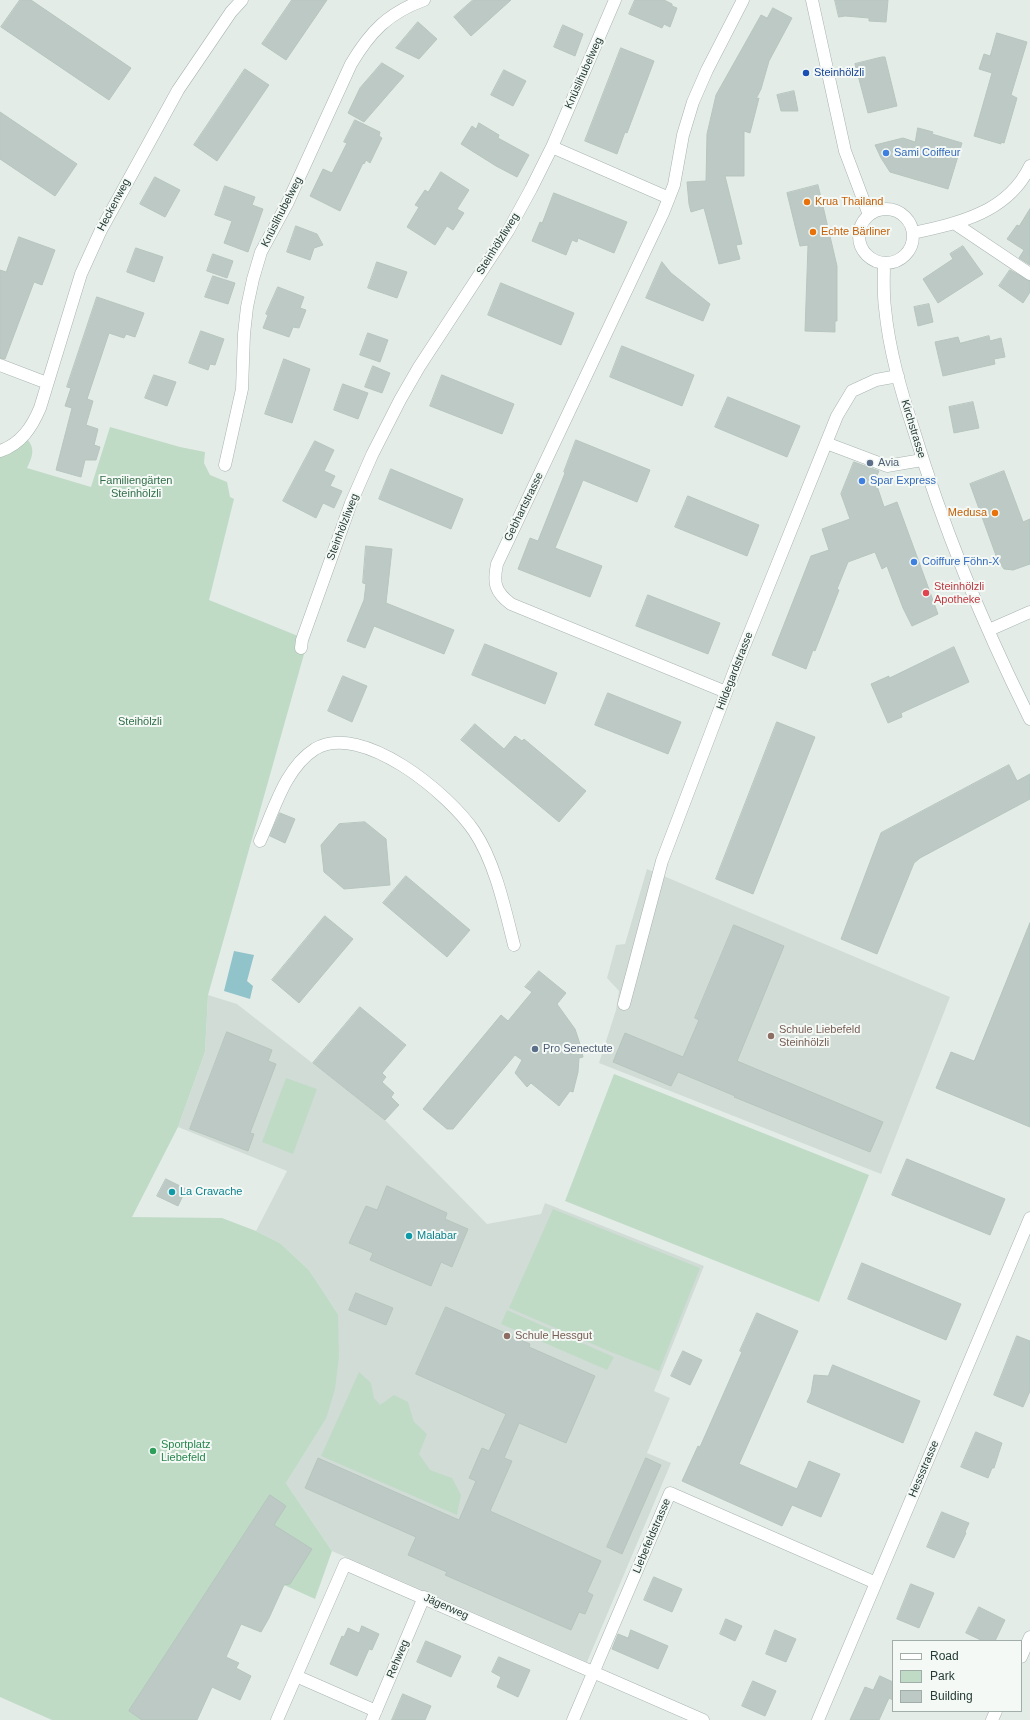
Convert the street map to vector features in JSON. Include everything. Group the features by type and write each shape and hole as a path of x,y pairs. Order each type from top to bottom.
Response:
{"street":[{"name":"Heckenweg","path":"0,451 6,449 26,434 40,408 81,274 101,230 178,90 231,12 242,0"},
{"name":"Knüslihubelweg","path":"225,465 242,389 244,334 247,307 261,252 287,204 351,64 364,43 377,28 391,16 410,5 424,0"},
{"name":"Knüslihubelweg","path":"552,147 616,0"},
{"path":"552,147 669,198 677,170 682,134 693,102 707,70 743,0"},
{"path":"812,0 845,151 869,215"},
{"name":"Steinhölzliweg","path":"300,648 351,503 376,448 419,367 508,231 552,147"},
{"path":"913,233 954,223 988,210 1002,202 1015,190 1030,166"},
{"name":"Gebhartstrasse","path":"669,198 652,239 497,564 494,578 497,589 502,597 511,604 726,692"},
{"path":"892,209 900,212 906,218 911,225 913,233 910,248 906,255 899,259 884,263 870,257 864,251 861,244 860,228 869,215 876,210 892,209"},
{"path":"954,223 1030,274"},
{"name":"Kirchstrasse","path":"884,263 885,313 898,376 922,460 947,530 989,630 1030,720"},
{"path":"0,365 47,384"},
{"name":"Hildegardstrasse","path":"624,1004 662,861 726,692 837,416 852,391 876,380 898,376"},
{"path":"826,443 888,466 922,460"},
{"path":"989,630 1030,612"},
{"path":"260,841 289,776 304,758 315,749 327,743 340,742 371,750 416,773 438,791 474,831 498,883 514,945"},
{"name":"Hessstrasse","path":"818,1720 1030,1218"},
{"name":"Liebefeldstrasse","path":"573,1720 595,1672 670,1493 876,1584"},
{"name":"Jägerweg","path":"277,1720 345,1564 424,1597 702,1720"},
{"name":"Rehweg","path":"377,1717 424,1597"},
{"path":"1022,1655 1030,1637"},
{"path":"296,1676 377,1717"}],"shaded area":[{"name":"Schule Liebefeld Steinhölzli","path":"647,869 950,997 881,1174 599,1063 616,1010 619,991 607,978 616,945 625,944"},
{"name":"Schule Hessgut","path":"208,995 237,1004 385,1120 487,1224 541,1214 545,1203 704,1266 654,1391 670,1398 647,1453 671,1463 587,1662 332,1551 286,1483 326,1419 338,1314 309,1270 280,1243 256,1231 287,1171 178,1127 205,1052"}],"green space":[{"path":"110,427 180,447 205,452 204,463 210,475 227,482 230,497 234,499 209,600 308,640 208,995 205,1052 178,1127 132,1217 222,1218 256,1231 280,1243 309,1270 338,1314 339,1357 335,1389 326,1419 286,1483 332,1551 315,1599 253,1571 167,1720 52,1720 0,1697 0,452 25,437 31,444 32,448 31,460 27,468 91,487"},
{"path":"614,1074 869,1175 819,1302 565,1201"},
{"path":"286,1078 317,1089 293,1154 262,1142"},
{"path":"553,1209 700,1268 659,1371 509,1308"},
{"path":"507,1310 614,1357 607,1370 501,1324"},
{"path":"359,1372 371,1383 374,1398 380,1405 394,1395 408,1402 414,1422 427,1434 419,1454 430,1470 452,1478 461,1495 457,1515 321,1456"}],"water":[{"path":"234,951 254,955 247,981 253,986 250,999 224,991"}],"building":[{"path":"20,0 31,0 131,68 109,100 1,27"},
{"path":"292,0 327,0 286,60 262,44"},
{"path":"473,0 511,0 471,36 454,17"},
{"path":"635,0 664,0 672,4 672,6 677,8 670,27 664,24 662,28 629,14"},
{"path":"835,0 888,0 886,22 869,21 869,18 839,17"},
{"path":"773,8 792,18 769,61 761,89 756,99 759,98 750,133 744,131 744,176 725,176 742,244 736,245 740,259 719,264 704,208 691,212 687,182 706,181 707,134 716,95 761,15 767,18"},
{"path":"418,22 437,39 419,59 396,48"},
{"path":"563,25 583,34 575,56 554,47"},
{"path":"997,33 1027,42 1011,95 1017,98 1004,143 1001,142 1001,144 974,136 992,73 979,69 984,54 990,56"},
{"path":"621,48 654,61 627,133 625,132 617,154 585,141"},
{"path":"885,57 897,106 868,113 855,64"},
{"path":"382,63 404,76 364,122 348,113 360,88"},
{"path":"245,69 269,85 217,161 194,145"},
{"path":"504,70 526,81 513,106 491,95"},
{"path":"794,91 798,111 781,111 777,95"},
{"path":"0,112 77,164 55,196 0,159"},
{"path":"355,120 380,132 379,136 382,138 370,163 366,160 364,164 363,163 340,211 310,196 323,169 332,173 347,143 344,142"},
{"path":"479,123 499,135 498,138 529,155 517,177 461,144 472,126 476,129"},
{"path":"918,128 962,143 948,189 890,172 881,158 875,145 903,138 915,142"},
{"path":"441,172 469,190 457,209 464,213 453,230 447,226 435,245 407,227 419,207 415,205 425,190 428,192"},
{"path":"155,177 180,190 165,217 140,204"},
{"path":"818,185 837,266 837,321 835,321 835,332 805,331 808,245 800,246 787,193"},
{"path":"225,186 255,197 252,205 263,209 248,252 224,243 232,221 215,215"},
{"path":"554,193 627,222 614,253 578,238 577,242 572,240 566,255 532,241 540,222 542,223"},
{"path":"1030,209 1030,265 1019,258 1024,250 1007,239 1017,225 1019,226"},
{"path":"296,226 317,234 323,245 314,248 310,260 287,252"},
{"path":"19,237 55,250 42,285 34,282 5,359 0,358 0,270 6,272"},
{"path":"963,246 983,274 938,303 923,279 953,259 950,254"},
{"path":"136,248 163,257 154,282 127,272"},
{"path":"213,254 233,261 227,278 207,271"},
{"path":"377,262 407,272 397,298 368,288"},
{"path":"662,262 671,273 710,304 703,321 646,298"},
{"path":"1010,270 1030,281 1030,292 1023,303 999,286"},
{"path":"213,276 235,283 228,304 205,297"},
{"path":"501,283 574,313 561,345 488,315"},
{"path":"278,287 304,297 300,308 306,310 299,328 293,327 289,337 263,328 268,315 266,314"},
{"path":"97,297 144,313 135,337 126,334 124,338 109,333 87,399 93,401 86,425 98,429 94,445 100,447 96,460 85,460 81,477 56,470 72,408 65,406 71,388 67,387"},
{"path":"929,304 933,322 918,326 914,307"},
{"path":"201,331 224,339 215,365 210,364 208,370 189,363"},
{"path":"368,333 388,340 380,362 360,355"},
{"path":"989,336 990,341 1001,338 1005,357 994,359 995,364 943,376 935,342 958,337 960,343"},
{"path":"622,346 694,375 682,406 610,377"},
{"path":"284,359 310,369 292,423 265,414"},
{"path":"373,366 390,373 382,393 365,387"},
{"path":"154,375 176,382 167,406 145,398"},
{"path":"442,375 514,404 502,434 430,406"},
{"path":"343,384 368,393 358,419 334,410"},
{"path":"728,397 800,426 787,457 715,427"},
{"path":"973,402 979,428 954,433 949,407"},
{"path":"576,440 650,470 637,502 583,480 555,548 602,566 590,597 518,569 530,538 538,541 565,473 564,472"},
{"path":"315,441 334,450 324,471 335,476 330,486 342,491 334,508 323,503 316,518 283,501"},
{"path":"854,462 879,471 875,480 884,507 897,502 938,614 912,626 903,608 887,566 882,569 875,552 848,562 837,589 839,590 815,651 813,650 806,669 772,655 811,556 829,550 822,529 850,519 841,494"},
{"path":"391,469 463,499 451,529 379,499"},
{"path":"1004,471 1023,522 1030,519 1030,564 1013,570 1004,569 998,561 970,484"},
{"path":"688,496 759,525 747,556 675,527"},
{"path":"366,546 392,549 386,603 454,630 444,654 374,626 365,648 347,641 364,600 366,584 363,583"},
{"path":"648,595 720,623 708,654 636,626"},
{"path":"485,644 557,673 545,704 472,675"},
{"path":"954,647 969,682 901,713 902,717 888,723 871,684 889,676 889,678"},
{"path":"343,676 367,686 352,722 328,711"},
{"path":"608,693 681,722 668,754 595,725"},
{"path":"777,722 815,737 753,894 716,879"},
{"path":"475,724 504,749 515,736 522,741 524,739 586,791 559,822 461,740"},
{"path":"1009,765 1017,781 1030,774 1030,799 920,858 914,863 877,954 841,939 881,833"},
{"path":"280,813 295,819 285,843 270,836"},
{"path":"365,822 386,839 390,885 344,889 324,872 321,845 339,824"},
{"path":"406,876 470,930 447,957 383,903"},
{"path":"325,916 353,939 299,1003 272,980"},
{"path":"1030,923 1030,1127 936,1088 951,1052 974,1061"},
{"path":"734,925 784,946 737,1061 883,1122 870,1152 734,1097 735,1096 678,1072 671,1086 613,1062 625,1033 683,1057 699,1020 695,1018"},
{"path":"539,971 566,993 557,1004 575,1029 583,1057 579,1058 578,1072 573,1092 570,1091 559,1106 531,1083 527,1087 515,1073 522,1060 515,1055 453,1129 447,1129 423,1109 501,1015 508,1021 532,992 525,987"},
{"path":"360,1007 406,1045 382,1073 386,1077 382,1082 394,1093 391,1097 399,1105 385,1120 313,1063"},
{"path":"227,1032 272,1050 268,1061 276,1064 250,1133 254,1134 248,1151 190,1129"},
{"path":"907,1159 1005,1199 990,1235 892,1195"},
{"name":"La Cravache","path":"166,1179 186,1189 178,1206 157,1196"},
{"name":"Malabar","path":"387,1186 447,1213 445,1219 468,1229 452,1267 441,1262 431,1286 370,1260 373,1253 349,1243 366,1206 377,1210"},
{"path":"862,1263 961,1304 946,1340 848,1299"},
{"path":"356,1293 393,1308 386,1325 349,1310"},
{"path":"446,1307 530,1344 529,1347 595,1376 566,1443 519,1423 504,1458 512,1461 490,1511 601,1561 587,1592 593,1595 585,1614 579,1612 571,1630 445,1575 447,1572 408,1555 416,1537 305,1488 318,1458 459,1520 476,1481 469,1478 482,1448 489,1451 506,1414 416,1374"},
{"path":"757,1313 798,1331 739,1464 797,1489 809,1461 840,1474 821,1517 792,1505 782,1526 682,1481 698,1446 700,1447 742,1352 740,1351"},
{"path":"1017,1336 1030,1341 1030,1391 1023,1407 994,1395"},
{"path":"683,1351 702,1360 690,1385 671,1376"},
{"path":"833,1365 920,1401 903,1443 807,1402 811,1393 814,1375 828,1376"},
{"path":"976,1432 1002,1443 994,1468 992,1468 988,1478 961,1467"},
{"path":"646,1458 661,1465 622,1554 607,1547"},
{"path":"270,1495 286,1506 274,1525 312,1549 290,1584 284,1585 261,1632 241,1624 226,1657 239,1663 236,1668 251,1676 240,1700 212,1687 197,1720 142,1720 129,1711"},
{"path":"942,1512 969,1523 954,1558 927,1547"},
{"path":"654,1577 682,1589 672,1612 644,1600"},
{"path":"911,1584 934,1593 919,1628 897,1619"},
{"path":"979,1607 1005,1620 995,1640 981,1640 966,1633"},
{"path":"726,1619 742,1626 735,1641 720,1634"},
{"path":"362,1626 379,1634 372,1650 369,1649 357,1676 330,1664 342,1636 344,1637 348,1628 359,1633"},
{"path":"631,1630 668,1646 658,1669 612,1649 618,1634 628,1638"},
{"path":"775,1630 796,1639 786,1662 766,1654"},
{"path":"426,1641 461,1656 451,1677 417,1662"},
{"path":"499,1657 530,1670 518,1697 497,1687 501,1677 492,1672"},
{"path":"880,1676 892,1682 892,1700 889,1698 879,1720 850,1720 865,1687 873,1690"},
{"path":"753,1681 776,1691 765,1716 742,1706"},
{"path":"403,1694 431,1706 425,1720 392,1720"}],"place":[{"name":"Steinhölzli","path":"806,73"},
{"name":"Sami Coiffeur","path":"886,153"},
{"name":"Krua Thailand","path":"807,202"},
{"name":"Echte Bärliner","path":"813,232"},
{"name":"Avia","path":"870,463"},
{"name":"Spar Express","path":"862,481"},
{"name":"Medusa","path":"995,513"},
{"name":"Coiffure Föhn-X","path":"914,562"},
{"name":"Steinhölzli Apotheke","path":"926,593"},
{"name":"Schule Liebefeld Steinhölzli","path":"771,1036"},
{"name":"Pro Senectute","path":"535,1049"},
{"name":"La Cravache","path":"172,1192"},
{"name":"Malabar","path":"409,1236"},
{"name":"Schule Hessgut","path":"507,1336"},
{"name":"Sportplatz Liebefeld","path":"153,1451"}],"park label":[{"name":"Familiengärten Steinhölzli","path":"136,487"},
{"name":"Steihölzli","path":"140,722"}]}
